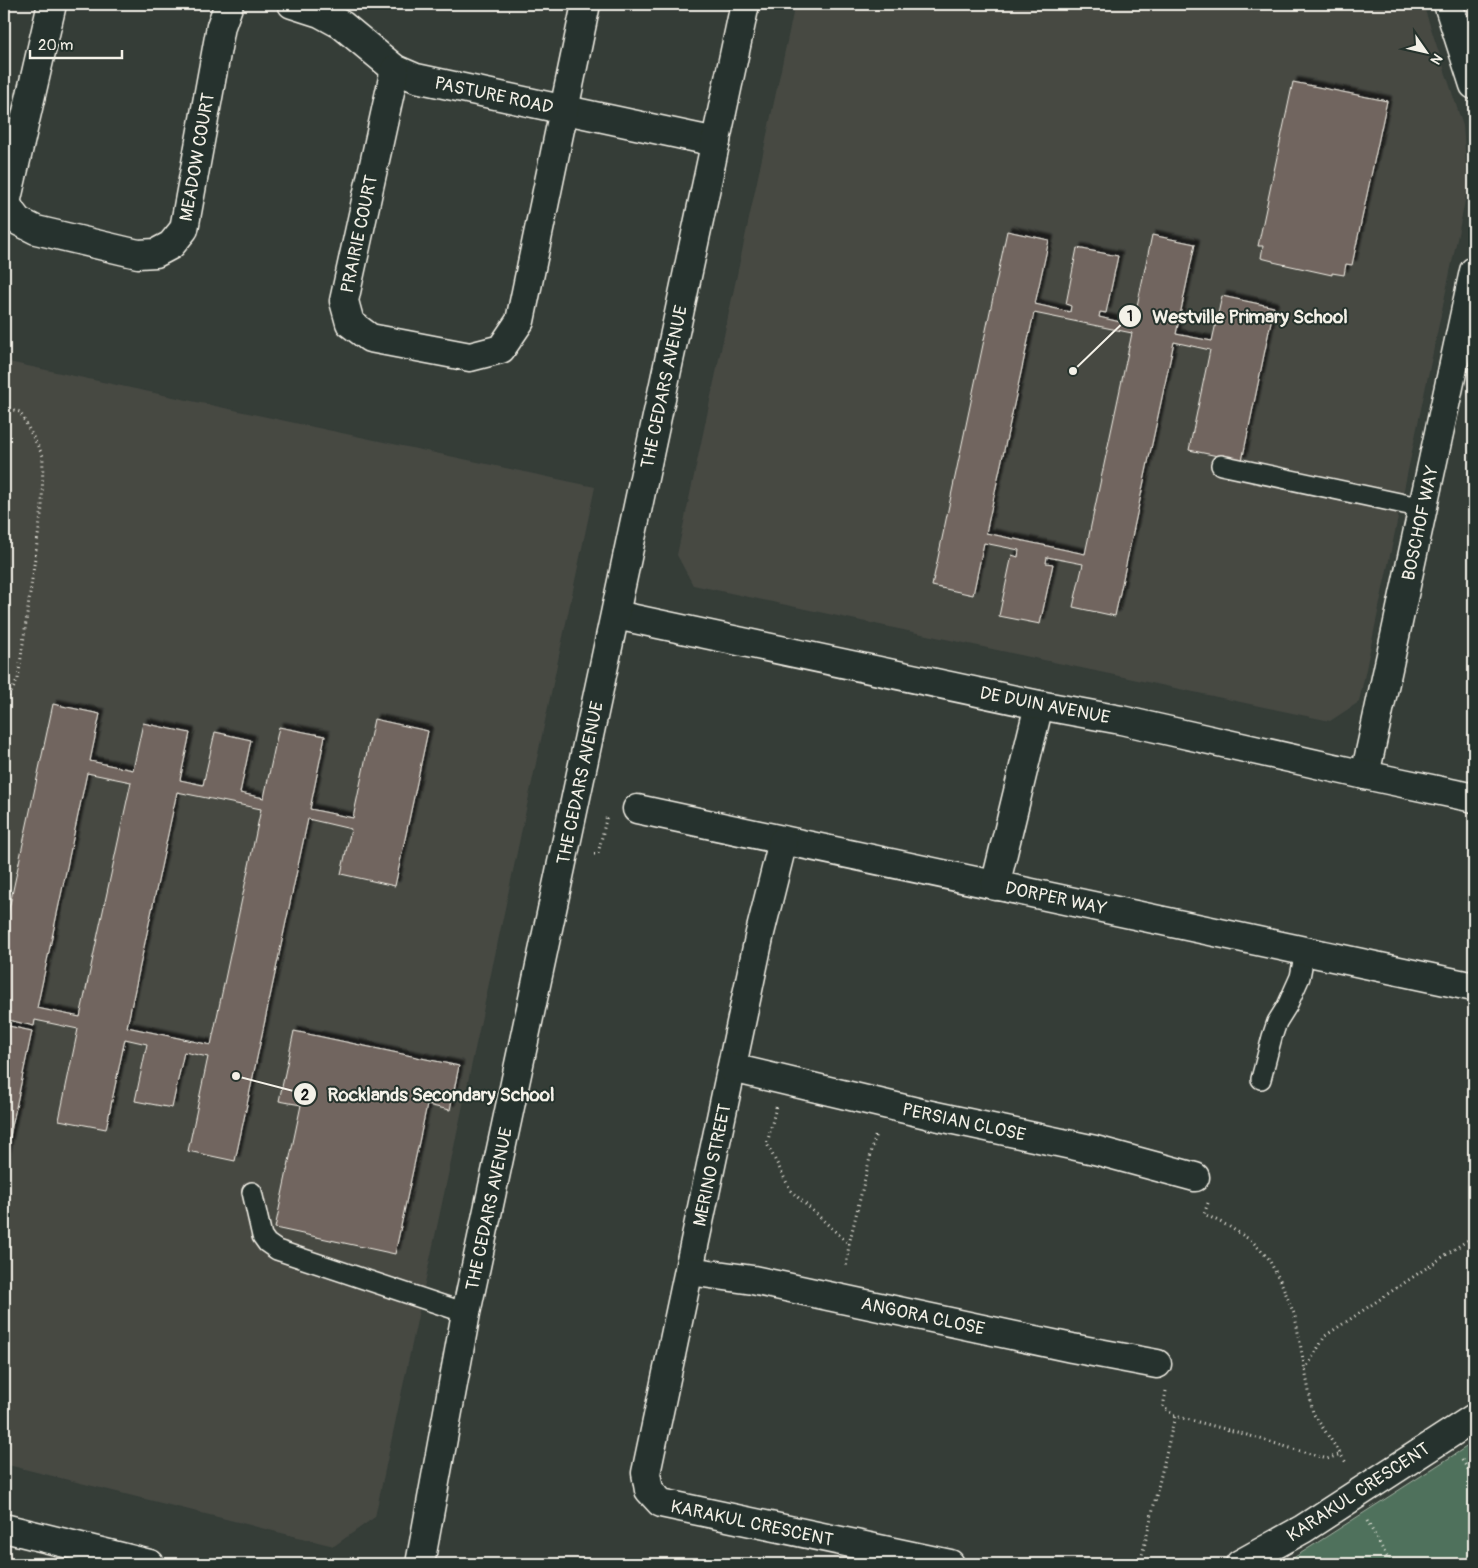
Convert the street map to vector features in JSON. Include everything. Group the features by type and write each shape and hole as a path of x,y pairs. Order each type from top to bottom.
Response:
{"street":[{"name":"MEADOW COURT","path":"52,4 5,207 18,221 36,230 138,254 156,253 170,245 184,230 222,26 229,4"},
{"name":"PASTURE ROAD","path":"292,4 320,13 344,14 396,69 416,78 716,142"},
{"name":"PRAIRIE COURT","path":"396,69 344,300 350,323 370,338 470,358 501,349 520,321 586,4"},
{"name":"THE CEDARS AVENUE","path":"420,1564 466,1312 745,4"},
{"path":"1448,4 1474,85"},
{"name":"BOSCHOF WAY","path":"1366,775 1474,270"},
{"name":"DE DUIN AVENUE","path":"616,615 1038,705 1122,720 1474,798"},
{"path":"995,886 1038,705"},
{"name":"DORPER WAY","path":"637,809 1474,987"},
{"name":"MERINO STREET","path":"649,1490 646,1473 760,933 783,841"},
{"name":"PERSIAN CLOSE","path":"732,1068 882,1104 1095,1150 1195,1177"},
{"name":"ANGORA CLOSE","path":"690,1271 753,1280 1072,1348 1157,1364"},
{"name":"KARAKUL CRESCENT","path":"1240,1564 1303,1529 1474,1418"},
{"name":"KARAKUL CRESCENT","path":"649,1490 661,1503 950,1564"},
{"path":"4,1528 150,1564"}],"lane":[{"path":"1221,465 1423,508"},
{"path":"1261,1079 1277,1022 1287,1006 1300,977 1306,951"},
{"path":"252,1192 262,1236 276,1250 466,1312"}],"path":[{"path":"4,407 20,412 44,456 42,508 18,679 4,706"},
{"path":"592,854 598,854 610,802 637,809"},
{"path":"781,1080 767,1144 791,1191 849,1244"},
{"path":"841,1299 849,1244 882,1104"},
{"path":"1195,1177 1214,1183 1204,1214 1252,1241 1268,1258 1281,1282 1295,1316 1313,1413 1341,1454 1391,1564"},
{"path":"1305,1370 1325,1336 1474,1236"},
{"path":"1157,1364 1172,1367 1163,1407 1175,1416 1327,1459 1341,1454"},
{"path":"1140,1564 1175,1416"}],"shaded area":[{"path":"795,4 1423,4 1463,126 1468,187 1359,702 1330,721 693,585 677,555"},
{"path":"4,361 595,487 375,1517 334,1546 4,1464"}],"green space":[{"path":"1474,1442 1474,1564 1284,1564"}],"building":[{"path":"1293,82 1387,101 1352,265 1346,264 1344,275 1332,273 1332,275 1261,258 1263,246 1258,246"},
{"path":"1007,231 1049,240 1035,304 1070,312 1071,306 1066,304 1077,248 1118,256 1106,313 1100,312 1099,317 1133,325 1152,235 1195,244 1176,334 1212,341 1222,296 1274,307 1242,461 1189,450 1210,350 1174,342 1115,616 1073,607 1083,564 1047,557 1046,563 1053,564 1040,624 999,616 1012,555 1018,557 1019,550 984,543 973,595 932,586","holes":["1034,313 1132,333 1085,554 986,533"]},
{"path":"53,704 100,714 90,761 133,770 143,723 190,733 180,780 203,785 215,732 251,740 240,793 264,798 279,727 325,736 310,809 353,818 374,719 428,731 395,886 341,874 351,829 308,819 235,1161 188,1151 208,1057 184,1052 172,1108 135,1101 147,1044 125,1039 106,1129 59,1120 78,1029 35,1020 34,1026 4,1019 4,932","holes":["87,773 131,782 80,1017 37,1008","177,792 261,809 211,1045 127,1027"]},
{"path":"4,1025 32,1031 4,1165"},
{"path":"294,1031 459,1066 450,1110 427,1105 395,1254 275,1228 301,1105 279,1101"}],"place":[{"name":"Westville Primary School","path":"1073,371"},
{"name":"Rocklands Secondary School","path":"236,1076"}]}
